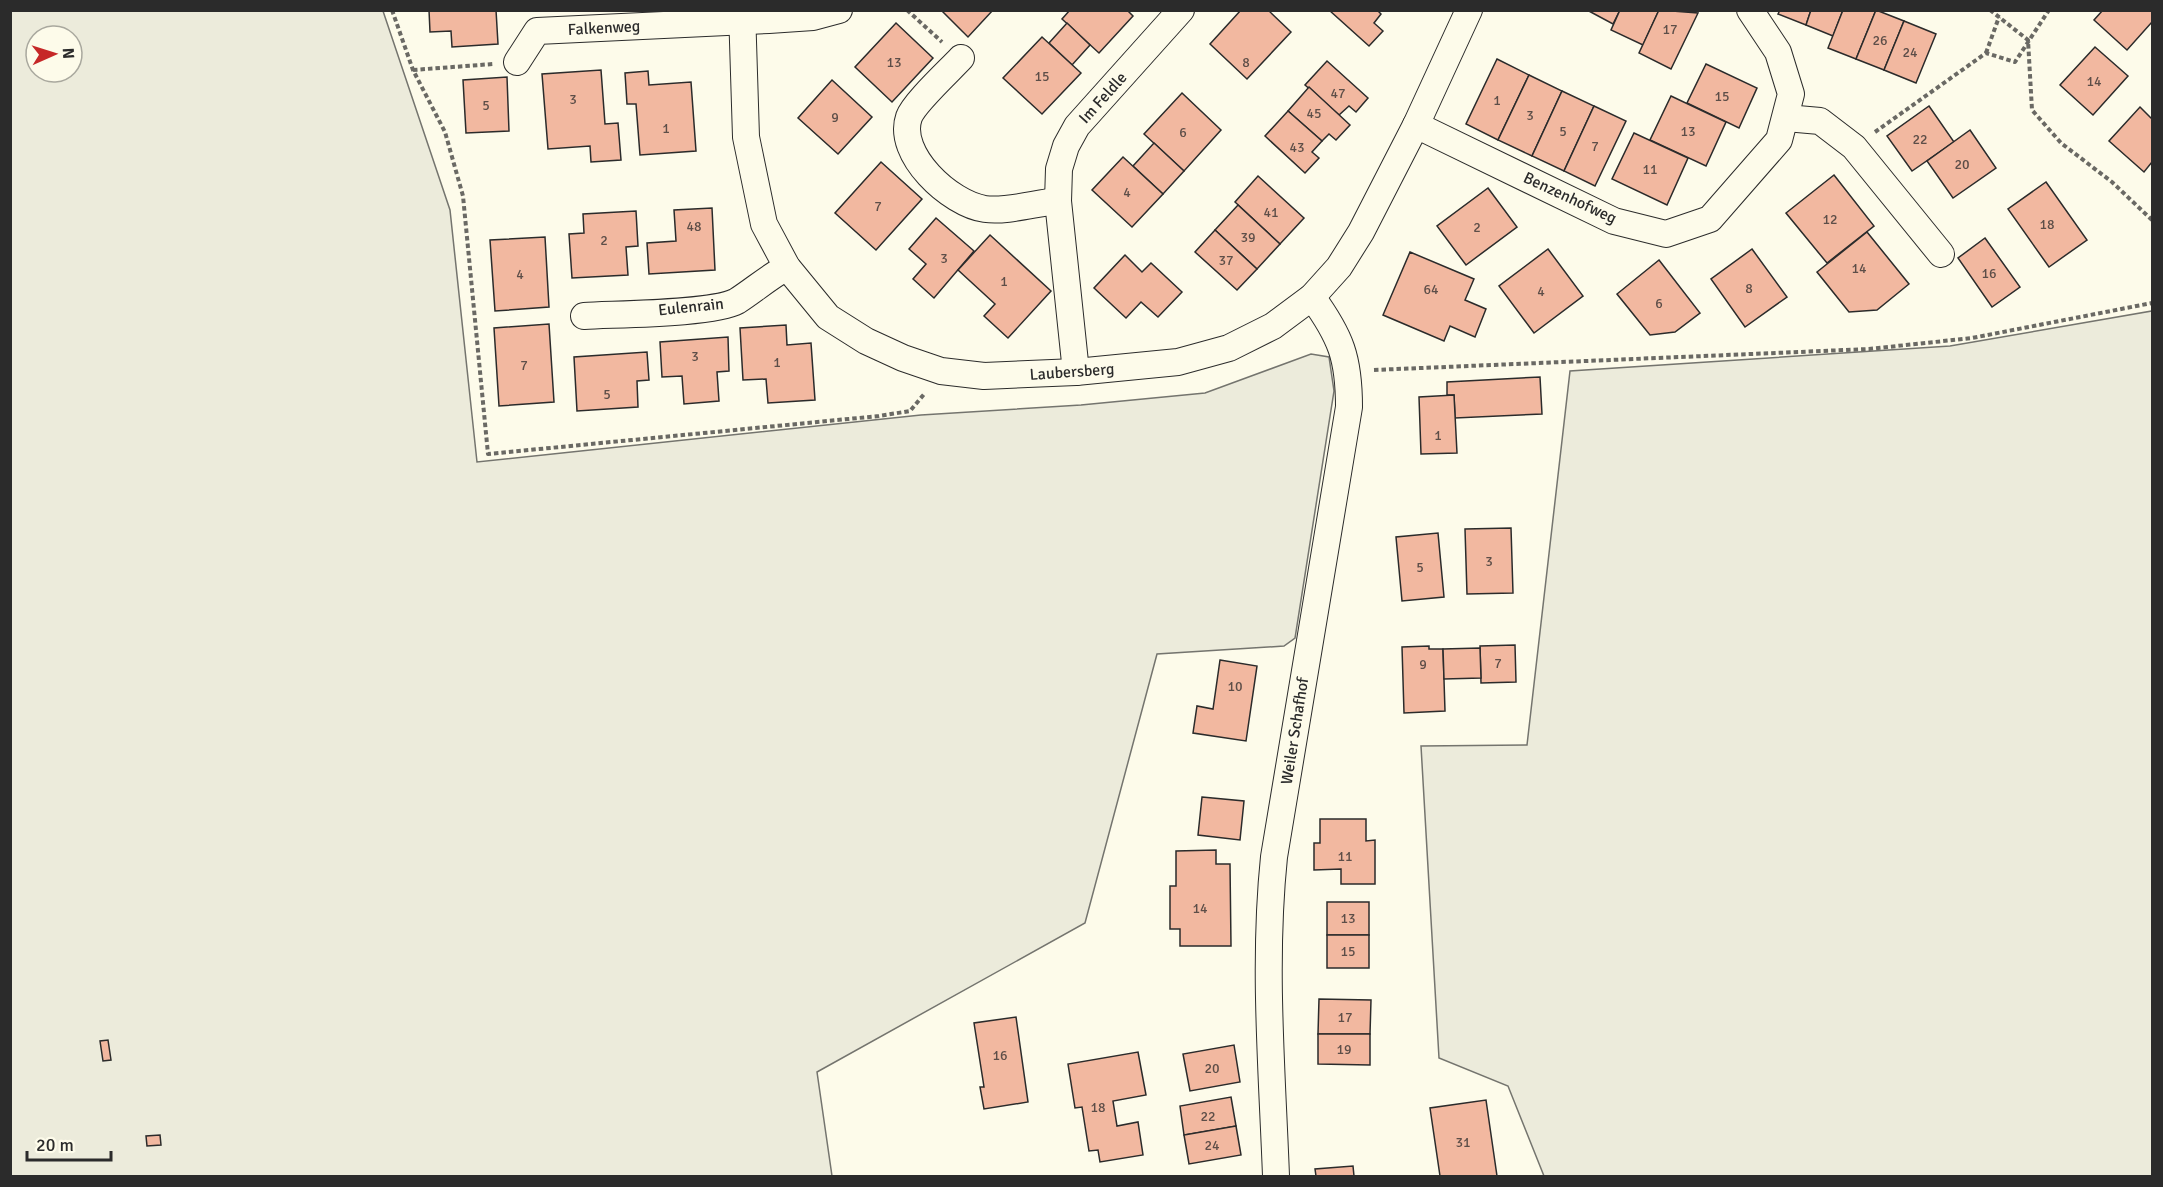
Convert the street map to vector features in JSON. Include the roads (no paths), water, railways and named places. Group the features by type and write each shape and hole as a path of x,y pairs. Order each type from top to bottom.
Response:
{"street":[{"name":"Falkenweg","path":"518,62 536,21 813,16 840,10"},
{"name":"Im Feldle","path":"1076,372 1058,201 1059,169 1066,146 1077,126 1181,10"},
{"name":"Laubersberg","path":"742,16 746,137 764,224 787,267 828,317 866,341 903,358 941,370 984,376 1076,372 1178,362 1229,348 1273,326 1312,297 1339,267 1361,232 1416,124 1469,10"},
{"name":"Benzenhofweg","path":"1416,124 1614,221 1666,234 1710,219 1779,140 1791,94 1778,52 1750,10"},
{"path":"961,58 910,113 905,132 910,150 946,191 969,206 988,210 1058,201"},
{"path":"1786,118 1820,121 1854,147 1941,254"},
{"name":"Eulenrain","path":"584,316 713,308 736,302 762,281 787,267"},
{"name":"Weiler Schafhof","path":"1276,1176 1268,964 1269,908 1274,857 1348,407 1349,371 1330,322 1312,297"}]}
